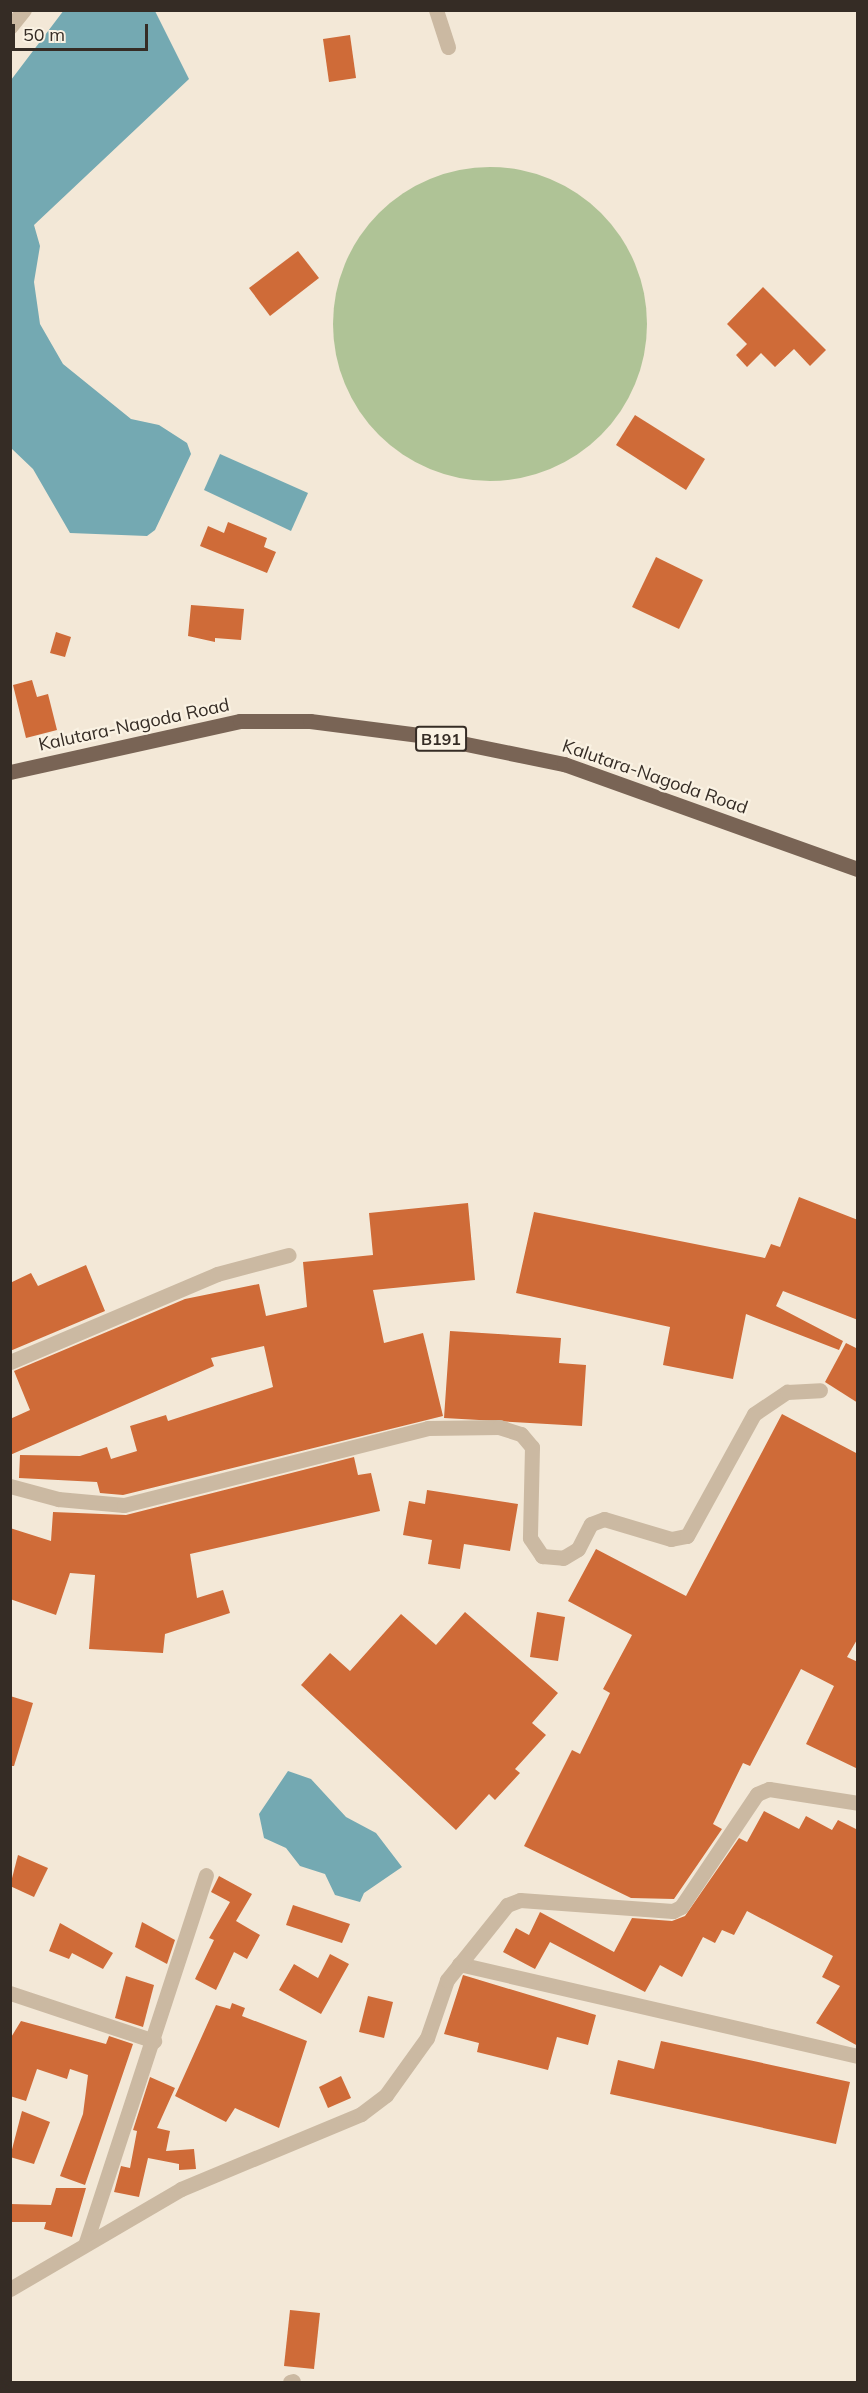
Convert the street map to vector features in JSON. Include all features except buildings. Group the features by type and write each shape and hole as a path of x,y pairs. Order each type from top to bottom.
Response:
{"main road":[{"name":"Kalutara-Nagoda Road","path":"10,772 240,721 310,722 427,736 564,764 858,869"}],"street":[{"path":"10,27 24,10"},
{"path":"436,10 448,48"},
{"path":"10,1362 217,1274 289,1255"},
{"path":"10,1486 58,1499 124,1505 428,1428 500,1427 521,1434 532,1447 530,1538 542,1556 563,1558 578,1549 591,1524 604,1519 671,1539 687,1536 754,1414 788,1392 820,1390"},
{"path":"10,2289 86,2242 181,2189 361,2114 386,2095 427,2038 447,1980 507,1905 520,1900 661,1913 681,1907 757,1794 769,1789 858,1803"},
{"path":"86,2242 154,2041 206,1875"},
{"path":"459,1964 858,2056"},
{"path":"10,1993 154,2041"}],"green space":[{"path":"490,167 521,170 550,179 577,194 601,213 620,237 635,264 644,293 647,324 644,355 635,384 620,411 601,435 577,454 550,469 521,478 490,481 459,478 430,469 403,454 379,435 360,411 345,384 336,355 333,324 336,293 345,264 360,237 379,213 403,194 430,179 459,170"}],"water":[{"path":"64,10 155,11 189,79 34,225 40,246 34,282 40,324 63,364 131,419 159,425 187,443 191,454 155,530 147,536 70,533 33,469 11,448 11,80"},
{"path":"220,454 308,493 291,531 204,490"},
{"path":"288,1771 311,1779 346,1817 376,1833 402,1867 364,1893 360,1902 335,1895 325,1874 300,1866 286,1848 264,1838 259,1814"}]}
